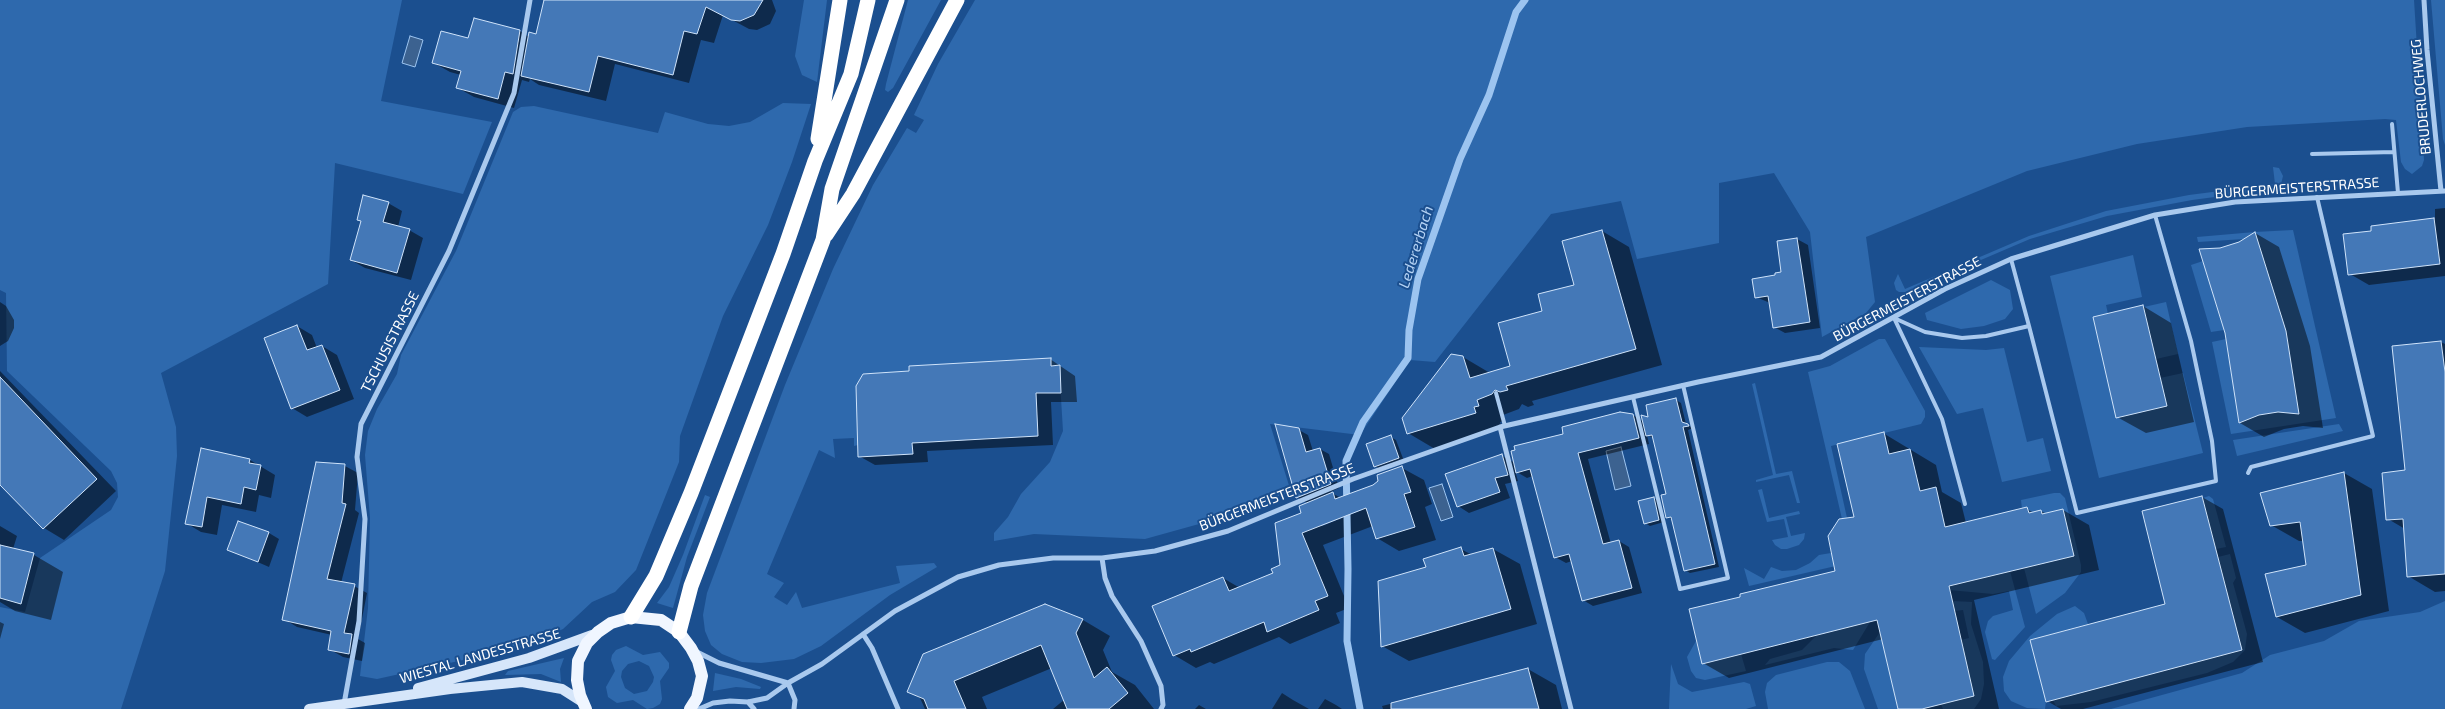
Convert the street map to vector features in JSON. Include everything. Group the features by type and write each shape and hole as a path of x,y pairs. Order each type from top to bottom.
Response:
{"highway":[{"path":"815,161 840,0"},
{"path":"631,617 656,576 691,493 782,254 815,161 851,74 868,0"},
{"path":"679,632 691,586 823,240 832,189 897,0"},
{"path":"823,240 853,194 957,0"}],"main road":[{"path":"585,706 577,680 578,660 587,643 598,632 611,623 631,617 661,620 679,632 691,648 698,661 702,676 697,698 690,709"},
{"name":"WIESTAL LANDESSTRASSE","path":"309,709 344,707 368,701 529,658 570,645 598,632"},
{"name":"WIESTAL LANDESSTRASSE","path":"368,701 500,683 522,682 562,689 585,706"}],"street":[{"name":"TSCHUSISTRASSE","path":"344,707 359,621 365,519 357,457 361,424 449,251 514,93 530,0"},
{"name":"BRUDERLOCHWEG","path":"2424,0 2427,50 2443,191"},
{"name":"BÜRGERMEISTERSTRASSE","path":"700,709 713,703 730,701 748,702 767,698 788,683 822,664 895,611 958,577 999,565 1053,558 1102,558 1155,551 1228,530 1353,479 1502,427 1633,396 1821,357 1945,289 2011,259 2155,214 2235,202 2443,191"},
{"path":"1502,427 1571,709"},
{"path":"1102,558 1104,578 1112,596 1141,640 1161,686 1163,704 1161,709"},
{"path":"864,634 872,648 898,709"},
{"path":"691,648 719,663 788,683 795,700 794,709"},
{"path":"748,702 754,709"}],"lane":[{"path":"2392,124 2398,193"},
{"path":"2312,154 2394,152"},
{"path":"2248,473 2250,467 2373,436 2317,197"},
{"path":"2011,259 2077,513 2216,481 2212,441 2191,341 2155,214"},
{"path":"1894,318 1925,332 1962,338 1986,336 2029,326"},
{"path":"1894,318 1942,419 1965,504"},
{"path":"1633,396 1680,589 1728,578 1684,385"},
{"path":"1496,393 1502,427"}],"shaded area":[{"path":"0,0 402,0 381,101 492,122 463,194 335,163 328,284 161,373 176,427 177,456 165,571 121,709 0,709 0,607 25,612 40,558 111,510 118,497 117,483 111,471 7,371 6,293 0,290"},
{"path":"804,0 827,0 817,82 802,75 795,56"},
{"path":"908,0 941,0 893,88 888,92 885,90 886,84"},
{"path":"975,0 2414,0 2424,160 2422,166 2412,174 2405,169 2401,162 2396,120 2385,119 2247,127 2137,144 2027,171 1866,237 1875,302 1866,313 1822,337 1810,232 1774,173 1719,183 1719,243 1637,259 1621,201 1551,214 1435,362 1410,360 1360,435 1270,424 1291,492 1217,519 1145,539 1034,534 994,541 994,533 1008,517 1021,494 1050,462 1063,431 1059,365 909,366 910,383 880,373 863,374 856,386 858,445 854,446 854,438 833,439 835,458 819,450 767,574 784,583 774,597 787,605 796,592 802,608 900,583 896,566 934,563 937,567 890,595 821,646 794,659 761,663 742,662 722,654 711,645 705,631 703,615 707,593 785,385 833,269 873,185 907,128 916,133 924,120 914,115 938,64"},
{"path":"2431,0 2445,0 2445,145 2443,139"},
{"path":"410,36 423,40 415,67 402,63"},
{"path":"783,103 811,104 792,162 768,225 723,316 680,436 679,462 636,570 615,592 592,602 563,629 522,647 377,679 360,676 368,608 370,518 365,455 368,431 377,409 397,374 401,355 456,251 513,112 521,107 534,106 658,133 665,112 708,124 729,126 750,122"},
{"path":"2273,167 2279,168 2283,176 2281,184 2275,189 2192,200 2107,216 2030,239 1906,292 1896,290 1894,283 1898,274 1905,289 2029,236 2106,211 2189,195 2275,184"},
{"path":"2293,230 2336,418 2231,434 2212,342 2226,339 2239,423 2259,415 2278,412 2298,414 2286,330 2282,330 2280,311 2255,232"},
{"path":"2255,232 2244,239 2198,242 2197,237"},
{"path":"2133,255 2142,297 2106,305 2108,314 2093,317 2116,417 2160,378 2183,373 2203,453 2099,478 2050,276"},
{"path":"2203,261 2224,330 2211,332 2191,265"},
{"path":"1991,280 2010,290 2013,309 2005,319 1984,326 1961,329 1927,320 1925,313"},
{"path":"2166,302 2178,354 2156,359 2144,307"},
{"path":"1879,339 1885,339 1925,411 1925,417 1921,424 1831,446 1847,518 1842,519 1808,372 1830,366"},
{"path":"1919,347 1986,350 2004,348 2027,442 2043,438 2051,471 2002,482 1983,408 1957,414"},
{"path":"1755,383 1776,474 1792,471 1800,503 1797,503 1789,475 1756,482 1756,480 1773,475 1752,384"},
{"path":"2339,424 2343,431 2237,456 2233,440"},
{"path":"1621,447 1631,486 1615,490 1606,451"},
{"path":"1442,484 1453,517 1441,521 1429,488"},
{"path":"1762,489 1769,518 1799,511 1800,514 1786,517 1791,536 1805,533 1804,539 1799,545 1781,549 1775,545 1772,540 1788,537 1784,519 1767,522 1758,490"},
{"path":"2060,493 2065,498 2081,572 2065,593 2036,614 2024,568 2074,555 2063,509 2042,514 2041,510 2029,513 2027,508 2022,509 2021,500"},
{"path":"705,495 710,497 687,557 673,608 657,603 669,587"},
{"path":"2209,496 2213,499 2226,547 2216,549 2203,498"},
{"path":"1831,553 1853,562 1749,586 1744,568 1764,579 1771,567 1782,571 1796,570 1810,563 1819,555"},
{"path":"2230,554 2236,578 2233,583 2247,634 2245,650 2233,662 2207,673 2091,702 2056,706 2053,700 2242,650 2218,557"},
{"path":"2010,571 2025,627 1995,660 1992,659 1985,632 1988,621 1993,616 2013,610 2009,591 1993,594 1949,590 1948,586"},
{"path":"1952,601 1972,602 1971,624 1983,662 1984,684 1981,699 1974,709 1943,709 1941,704 1974,696 1961,640 1969,638 1963,610 1954,611"},
{"path":"2445,601 2445,709 2111,709 2242,673 2270,655 2324,641 2359,621 2420,612"},
{"path":"2075,606 2084,613 2088,624 2030,640 2046,701 2045,709 2027,708 2011,701 2004,691 2003,677 2009,661 2030,636 2057,614"},
{"path":"1870,622 1853,650 1834,648 1765,665 1770,659 1802,650 1818,634"},
{"path":"1880,632 1898,709 1878,709 1864,669 1865,654"},
{"path":"1696,641 1702,664 1741,654 1746,671 1705,680 1696,678 1691,671 1687,657"},
{"path":"626,646 643,655 660,652 669,663 669,668 660,681 662,699 660,704 647,709 633,700 617,703 608,697 606,687 615,671 611,660 616,650","holes":["639,661 649,666 654,677 647,691 634,694 625,688 621,677 622,671 628,664"]},
{"path":"564,658 560,669 561,682 541,674 505,675 508,671"},
{"path":"1827,662 1839,662 1850,671 1865,709 1768,709 1765,692 1767,683 1776,675"},
{"path":"1671,664 1678,684 1692,692 1744,682 1750,684 1756,706 1746,709 1669,709"},
{"path":"715,673 741,679 761,687 760,689 736,687 713,691"}],"building":[{"path":"544,0 763,0 754,15 740,21 731,20 706,7 697,34 684,31 673,75 598,56 589,92 521,76 529,32 536,34"},
{"path":"474,18 520,30 513,74 505,72 498,99 456,88 461,71 432,63 441,31 468,38"},
{"path":"363,195 389,202 383,222 410,229 397,273 350,260 361,221 357,220"},
{"path":"2434,218 2440,264 2348,275 2343,234 2371,231 2371,226"},
{"path":"1602,230 1636,349 1506,386 1508,390 1500,392 1495,390 1492,394 1477,400 1479,406 1474,407 1476,413 1407,434 1402,418 1451,354 1463,356 1470,378 1510,366 1498,323 1542,311 1538,294 1574,285 1562,241"},
{"path":"2255,232 2286,331 2299,414 2278,412 2259,415 2239,423 2225,333 2199,249 2220,248 2239,242"},
{"path":"1797,238 1810,322 1773,328 1768,296 1755,298 1752,279 1775,275 1775,273 1781,272 1777,241"},
{"path":"2143,305 2167,406 2116,418 2093,317"},
{"path":"297,325 307,350 322,345 340,390 291,409 264,338"},
{"path":"2441,341 2445,372 2445,574 2407,577 2403,519 2386,520 2382,473 2405,470 2392,346"},
{"path":"1051,358 1051,366 1060,365 1061,393 1036,393 1038,436 912,443 913,454 858,457 856,386 863,374 909,371 909,366"},
{"path":"0,377 97,479 43,529 0,485"},
{"path":"1676,398 1682,422 1689,426 1683,427 1715,564 1684,571 1671,517 1666,518 1661,495 1666,494 1652,435 1646,436 1641,415 1648,417 1646,405"},
{"path":"1620,412 1633,414 1639,438 1578,453 1603,544 1619,540 1632,588 1582,601 1569,554 1554,558 1530,469 1516,473 1511,451 1515,450 1514,446 1563,434 1562,427"},
{"path":"1275,424 1299,428 1306,452 1320,448 1331,484 1296,498"},
{"path":"1884,432 1889,454 1910,449 1920,491 1936,487 1945,527 2027,507 2029,513 2041,510 2042,514 2063,509 2074,556 1949,586 1974,696 1922,709 1898,709 1877,620 1702,664 1689,609 1740,597 1740,594 1835,571 1828,536 1839,519 1854,517 1837,444"},
{"path":"1391,435 1399,458 1374,467 1366,444"},
{"path":"201,448 250,459 249,463 261,465 256,490 244,487 241,504 207,497 202,527 185,524"},
{"path":"1502,454 1508,475 1495,478 1500,492 1457,507 1445,474"},
{"path":"316,462 345,464 342,503 346,504 327,579 355,584 344,633 352,634 349,654 328,650 331,631 282,620"},
{"path":"1402,466 1411,492 1404,494 1415,527 1376,539 1366,508 1302,533 1328,596 1315,601 1319,610 1267,632 1264,622 1191,652 1190,649 1173,656 1152,606 1223,577 1229,591 1273,573 1271,569 1280,565 1275,523 1301,513 1299,506 1333,492 1335,499 1373,485 1378,481 1377,475"},
{"path":"2344,472 2361,595 2276,617 2265,574 2306,565 2300,522 2270,526 2260,493"},
{"path":"2202,496 2242,650 2046,702 2030,640 2165,604 2142,511"},
{"path":"1654,497 1659,520 1644,524 1638,501"},
{"path":"238,521 269,532 258,562 227,550"},
{"path":"0,545 34,553 21,604 0,598"},
{"path":"1461,547 1464,556 1493,548 1511,609 1381,647 1378,581 1426,567 1423,559"},
{"path":"1045,604 1083,619 1076,633 1094,678 1107,667 1128,693 1109,709 1067,709 1041,645 954,681 966,709 928,709 924,699 907,692 923,654"},
{"path":"1528,668 1539,709 1391,709 1391,703"}],"waterway":[{"name":"Ledererbach","path":"1360,709 1347,641 1346,461 1363,422 1408,358 1409,330 1418,279 1460,159 1489,95 1516,12 1525,0"}]}
